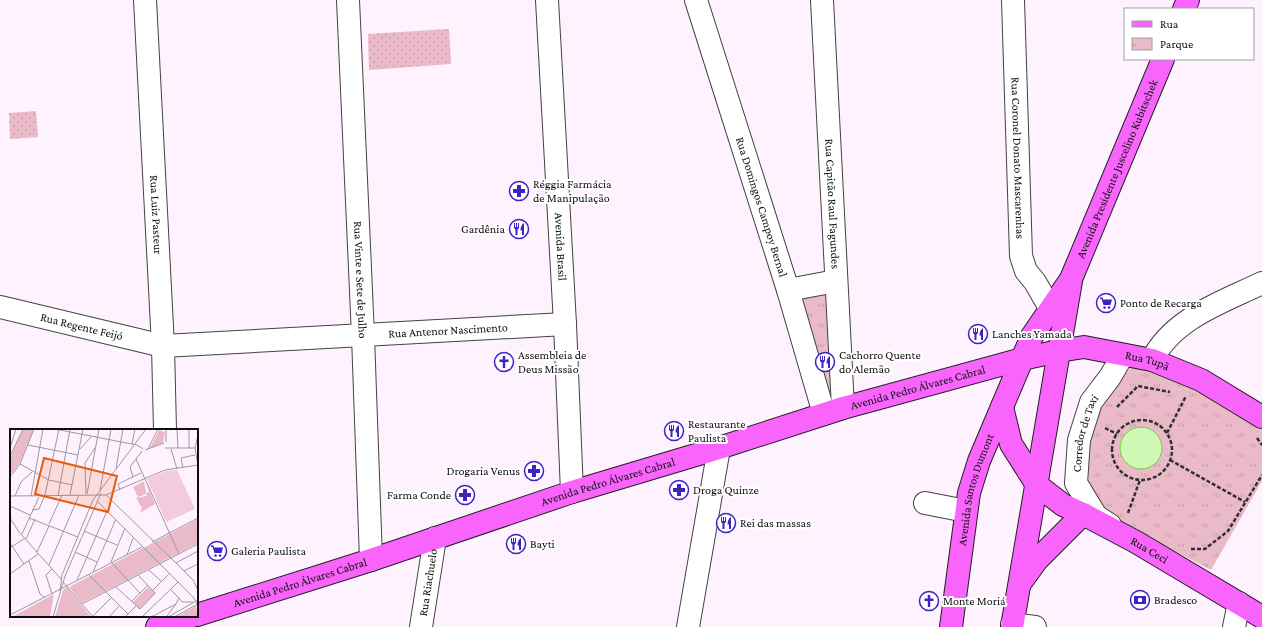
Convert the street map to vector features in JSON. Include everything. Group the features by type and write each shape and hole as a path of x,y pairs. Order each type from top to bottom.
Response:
{"main road":[{"name":"Avenida Presidente Juscelino Kubitschek","path":"1022,359 1032,336 1071,279 1163,60"},
{"name":"Avenida Presidente Juscelino Kubitschek","path":"1059,351 1071,279"},
{"name":"Rua Tupã","path":"1022,359 1084,347 1152,360 1201,380 1258,425"},
{"path":"1012,626 1059,351"},
{"name":"Avenida Pedro Álvares Cabral","path":"198,615 371,560 572,492 719,448 834,411 1022,359"},
{"name":"Avenida Santos Dumont","path":"951,627 969,493 979,461 1022,359"},
{"path":"1002,407 1011,444 1037,485"},
{"name":"Rua Ceci","path":"1037,485 1063,505 1136,542 1262,618"},
{"path":"1018,587 1037,560 1083,514"},
{"path":"163,624 188,617"}],"street":[{"name":"Rua Luiz Pasteur","path":"145,0 163,346 165,429"},
{"name":"Rua Vinte e Sete de Julho","path":"348,0 364,336 371,560"},
{"name":"Avenida Brasil","path":"547,0 565,324 572,492"},
{"name":"Rua Domingos Campoy Bernal","path":"696,0 788,290 834,411"},
{"name":"Rua Capitão Raul Fagundes","path":"822,0 836,281 834,411"},
{"name":"Rua Coronel Donato Mascarenhas","path":"1013,0 1021,256 1026,271 1035,282 1050,308"},
{"path":"788,290 836,281"},
{"path":"1152,360 1159,346 1188,320 1262,283"},
{"name":"Rua Regente Feijó","path":"0,307 163,346"},
{"name":"Rua Antenor Nascimento","path":"163,346 565,324"},
{"name":"Corredor de Taxi","path":"1123,355 1110,378 1091,402 1079,440 1076,483 1096,516 1136,542"},
{"path":"688,627 719,448"},
{"path":"925,503 966,511"},
{"name":"Rua Riachuelo","path":"420,627 435,538"},
{"path":"1234,627 1238,604"},
{"path":"1012,626 1035,627"}],"path":[{"path":"1116,408 1138,386 1173,393"},
{"path":"1180,394 1193,399"},
{"path":"1167,433 1186,396"},
{"path":"1142,420 1151,422 1160,426 1167,433 1171,442 1170,460 1165,469 1158,475 1149,479 1140,480 1126,475 1115,464 1112,454 1113,444 1117,434 1132,422 1142,420"},
{"path":"1258,425 1262,444"},
{"path":"1101,434 1103,427 1117,434"},
{"path":"1170,460 1245,502"},
{"path":"1187,549 1205,549 1228,531 1262,475"},
{"path":"1125,520 1140,480"}],"green space":[{"path":"449,29 451,64 369,70 368,34"},
{"path":"36,111 38,137 10,139 9,113"},
{"path":"826,292 836,391 826,393 799,301 802,294"},
{"path":"1131,367 1161,374 1193,388 1262,424 1262,481 1211,570 1096,510 1085,484 1084,461 1099,410"}],"shaded area":[{"path":"1137,427 1145,427 1153,430 1159,436 1162,448 1159,460 1153,466 1145,469 1137,469 1129,466 1123,460 1120,452 1120,444 1123,436 1129,430"}],"place":[{"name":"Réggia Farmácia de Manipulação","path":"519,191"},
{"name":"Gardênia","path":"519,229"},
{"name":"Ponto de Recarga","path":"1106,303"},
{"name":"Lanches Yamada","path":"978,334"},
{"name":"Assembleia de Deus Missão","path":"504,362"},
{"name":"Cachorro Quente do Alemão","path":"825,362"},
{"name":"Restaurante Paulista","path":"674,431"},
{"name":"Drogaria Venus","path":"534,471"},
{"name":"Droga Quinze","path":"679,490"},
{"name":"Farma Conde","path":"465,495"},
{"name":"Rei das massas","path":"726,523"},
{"name":"Bayti","path":"516,544"},
{"name":"Galeria Paulista","path":"217,551"},
{"name":"Bradesco","path":"1140,600"},
{"name":"Monte Moriá","path":"929,601"}]}
